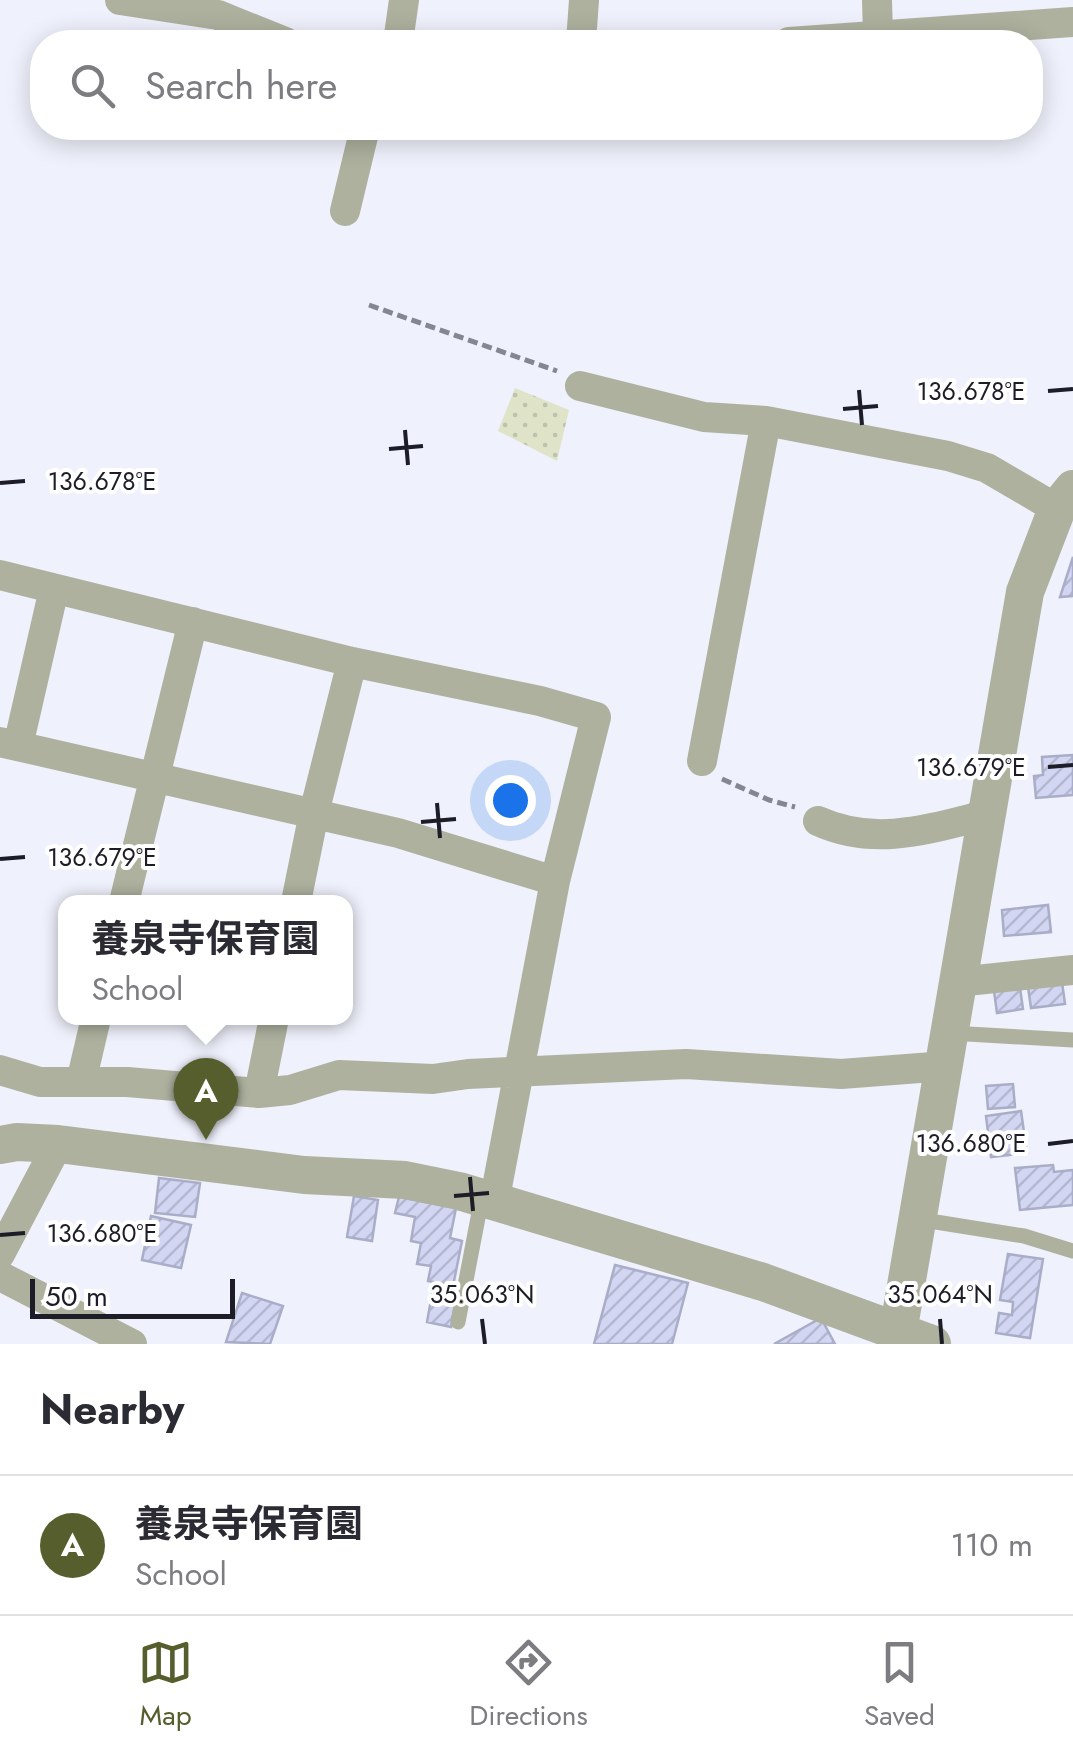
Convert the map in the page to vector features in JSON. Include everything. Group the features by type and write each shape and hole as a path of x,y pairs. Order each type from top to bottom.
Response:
{"street":[{"path":"120,0 218,15 240,11 268,30"},
{"path":"400,30 404,0"},
{"path":"583,30 584,0"},
{"path":"878,0 878,30"},
{"path":"943,30 1073,22"},
{"path":"345,210 363,140"},
{"path":"0,1145 58,1144 304,1175 405,1180 488,1200 763,1282 897,1338 1025,592 1065,499 974,464 766,421 704,416 580,386"},
{"path":"702,761 766,421"},
{"path":"0,575 352,662 540,700 596,717 555,881 519,1073 488,1200"},
{"path":"54,589 9,744 398,832 555,881"},
{"path":"126,895 193,622"},
{"path":"297,895 352,662"},
{"path":"818,822 834,828 904,836 985,815"},
{"path":"957,982 1073,970"},
{"path":"81,1082 94,1025"},
{"path":"259,1093 273,1025"},
{"path":"0,1070 40,1082 184,1085 259,1093 290,1090 339,1076 433,1079 686,1064 842,1074 948,1049"},
{"path":"0,1254 58,1144"},
{"path":"0,1276 132,1344"}],"lane":[{"path":"948,1049 1073,1040"},
{"path":"458,1322 488,1200"},
{"path":"917,1219 1024,1236 1073,1251"}],"path":[{"path":"369,305 508,352 572,377 580,386"},
{"path":"702,761 705,768 732,785 799,808 818,822"}],"green space":[{"path":"515,388 569,410 557,461 498,431"}],"building":[{"path":"1073,557 1073,596 1060,597"},
{"path":"1073,755 1073,795 1036,798 1034,776 1043,775 1042,757"},
{"path":"1048,905 1051,932 1004,936 1002,910"},
{"path":"1062,982 1065,1004 1031,1008 1028,987"},
{"path":"1020,988 1023,1009 997,1013 994,991"},
{"path":"1013,1084 1015,1107 988,1109 986,1086"},
{"path":"1021,1111 1027,1153 991,1157 986,1116"},
{"path":"1053,1165 1054,1172 1073,1170 1073,1205 1020,1210 1015,1168"},
{"path":"159,1178 200,1183 195,1217 155,1213"},
{"path":"354,1196 378,1200 372,1241 347,1237"},
{"path":"399,1197 456,1208 450,1238 462,1241 453,1286 428,1281 431,1266 417,1264 421,1243 411,1241 415,1217 395,1213"},
{"path":"151,1216 191,1225 181,1268 142,1260"},
{"path":"1008,1254 1043,1259 1030,1338 996,1333 999,1313 1012,1315 1013,1302 1000,1300"},
{"path":"615,1265 688,1283 672,1344 594,1344"},
{"path":"433,1289 457,1293 451,1327 427,1322"},
{"path":"242,1293 283,1306 270,1344 226,1342"},
{"path":"821,1318 835,1344 774,1344"}],"place":[{"name":"養泉寺保育園","path":"206,1140"}]}
